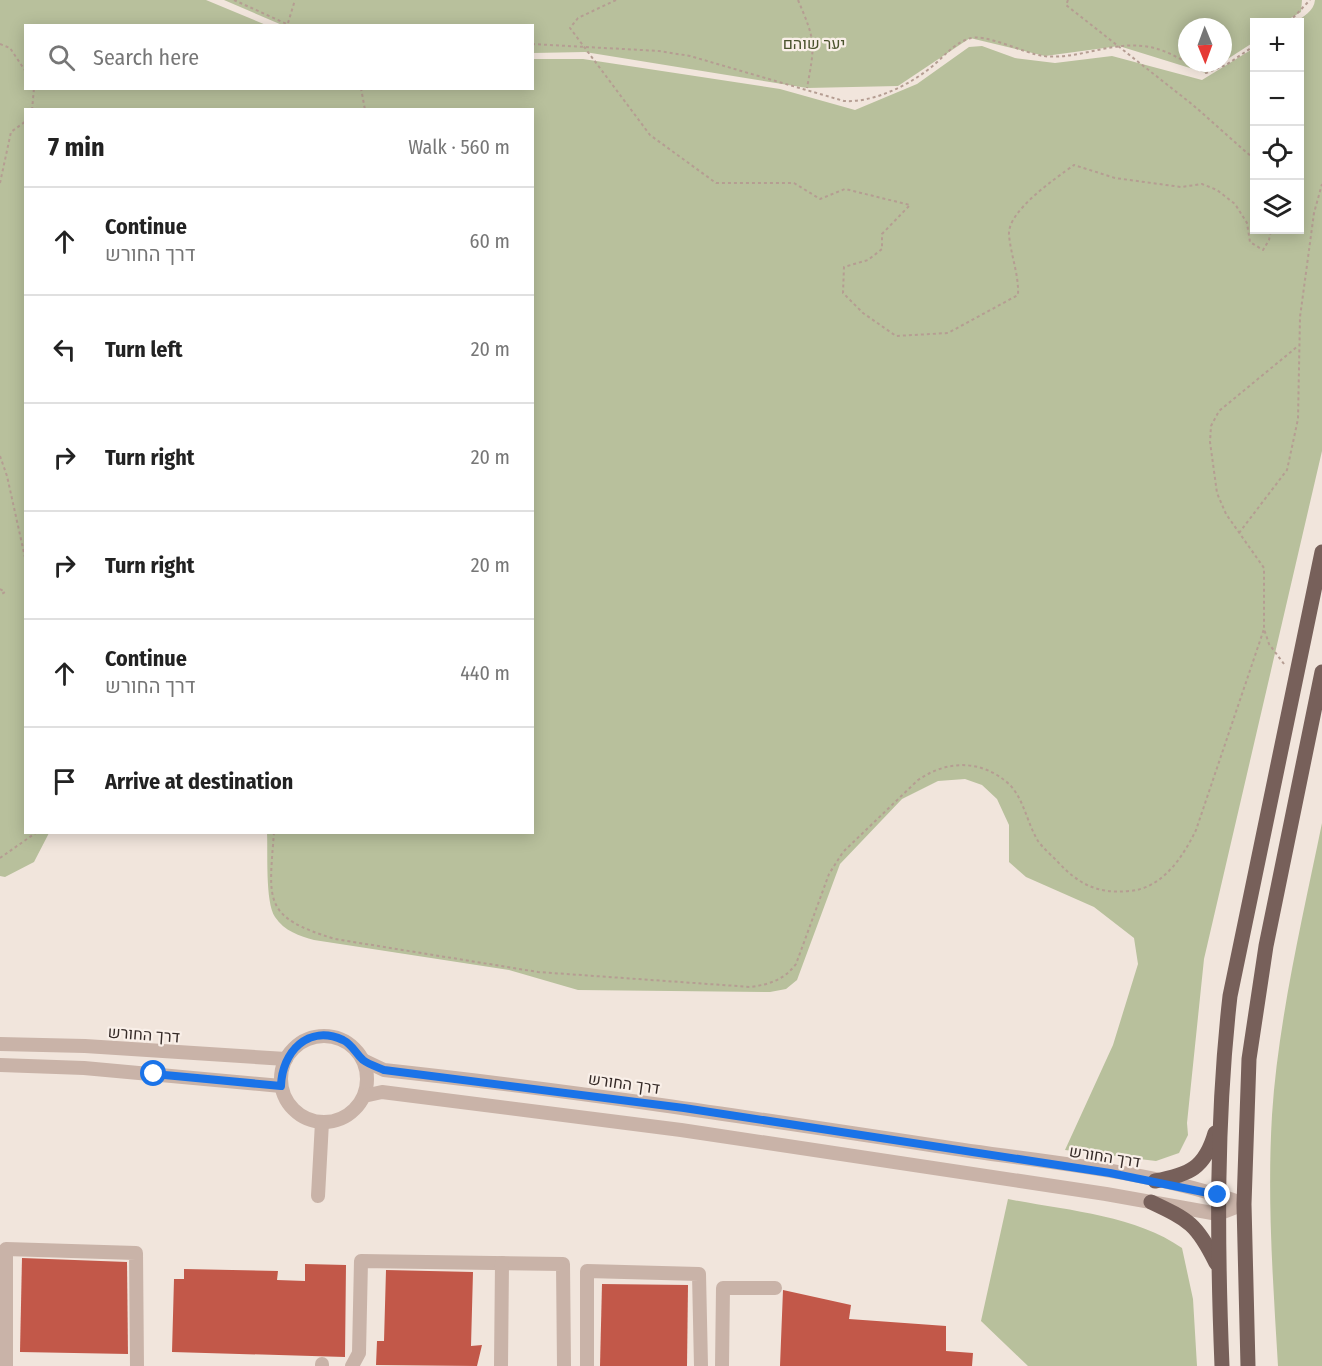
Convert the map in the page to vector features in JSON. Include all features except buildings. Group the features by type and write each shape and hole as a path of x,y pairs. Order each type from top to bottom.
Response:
{"main road":[{"path":"1222,1366 1218,1214 1219,1122 1230,996 1322,552"},
{"path":"1248,1366 1244,1204 1250,1059 1266,946 1322,672"},
{"path":"1155,1181 1179,1177 1195,1169 1206,1157 1219,1122"},
{"path":"1151,1202 1190,1222 1204,1238 1219,1269"}],"street":[{"path":"331,1036 355,1049 363,1060 367,1072 364,1096 347,1116 322,1122 308,1119 295,1111 286,1100 281,1086 286,1059 294,1048 305,1040 331,1036"},
{"name":"דרך החורש","path":"0,1044 85,1046 286,1059"},
{"name":"דרך החורש","path":"363,1060 384,1070 684,1108 1155,1181 1218,1195 1244,1204"},
{"path":"0,1065 84,1068 281,1086"},
{"path":"364,1096 382,1092 584,1116 1218,1214 1244,1204"},
{"path":"318,1196 322,1122"},
{"path":"6,1366 3,1301 6,1250 136,1253 137,1366"},
{"path":"352,1366 359,1353 361,1261 563,1264 564,1366"},
{"path":"501,1366 502,1263"},
{"path":"587,1366 587,1271 699,1274 701,1366"},
{"path":"722,1366 723,1288 776,1288"}],"path":[{"path":"234,0 288,23 296,0"},
{"path":"616,0 578,18 570,28 651,135 716,183 794,183 820,199 845,189 910,204 882,234 882,249 868,260 844,267 843,293 863,312 896,336 948,333 1018,296 1019,280 1013,263 1008,231 1024,203 1074,165 1115,178 1181,187 1202,184 1217,190 1236,204 1247,223 1250,242 1263,250 1270,234"},
{"path":"798,0 815,46 807,88"},
{"path":"1068,0 1066,5 1193,105 1250,155"},
{"path":"1293,18 1310,0"},
{"path":"534,44 659,51 690,56 807,88 844,101 859,102 873,98 915,77 934,64 948,50 970,38 984,38 1021,51 1045,56 1075,56 1119,46 1143,46 1165,52 1206,73 1226,65 1250,49"},
{"path":"0,44 10,48 24,69"},
{"path":"32,108 34,90"},
{"path":"361,90 365,108"},
{"path":"0,183 11,132 24,122"},
{"path":"1239,533 1287,470 1298,419 1298,345 1314,213 1322,184"},
{"path":"1297,672 1279,661 1269,644 1264,629 1264,568 1239,533 1217,492 1210,442 1211,426 1219,411 1298,345"},
{"path":"0,456 7,476 24,553"},
{"path":"0,589 5,592 0,595"},
{"path":"274,834 271,895 278,912 304,930 314,933 335,939 538,972 750,987 772,983 788,974 796,964 829,874 843,852 918,780 931,771 953,763 984,768 1010,785 1022,804 1039,842 1074,879 1087,887 1112,893 1135,891 1158,881 1185,855 1196,830 1264,629"},
{"path":"0,858 34,834"}],"green space":[{"path":"0,0 206,0 264,24 24,24 24,90 534,90 534,59 583,59 780,89 855,110 917,84 969,47 982,46 1015,58 1055,63 1112,56 1202,80 1215,72 1232,72 1232,62 1250,50 1250,234 1304,234 1304,18 1302,18 1310,10 1315,0 1322,0 1322,451 1204,959 1187,1123 1188,1135 1179,1153 1156,1161 1065,1150 1113,1045 1138,964 1134,938 1094,907 1026,877 1009,862 1009,825 997,799 982,785 965,779 938,781 902,799 840,864 797,980 786,989 770,992 578,990 509,970 314,940 298,935 275,917 268,889 267,834 534,834 534,108 24,108 24,834 48,834 34,862 5,877 0,876"},
{"name":"יער שוהם","path":"224,0 1302,0 1301,12 1291,18 1250,18 1250,45 1232,56 1232,18 1178,18 1178,64 1119,46 1045,56 970,38 898,86 807,88 585,52 534,53 534,24 280,24"},
{"path":"1322,823 1322,1366 1278,1366 1270,1209 1272,1115 1285,1006"},
{"path":"1008,1199 1121,1221 1143,1228 1182,1248 1193,1299 1197,1366 1028,1366 981,1321"}],"route":[{"path":"154,1074 266,1082 281,1086 286,1059 294,1048 305,1040 318,1036 331,1036 355,1049 363,1060 384,1070 487,1081 684,1108 1110,1173 1218,1195"}]}
